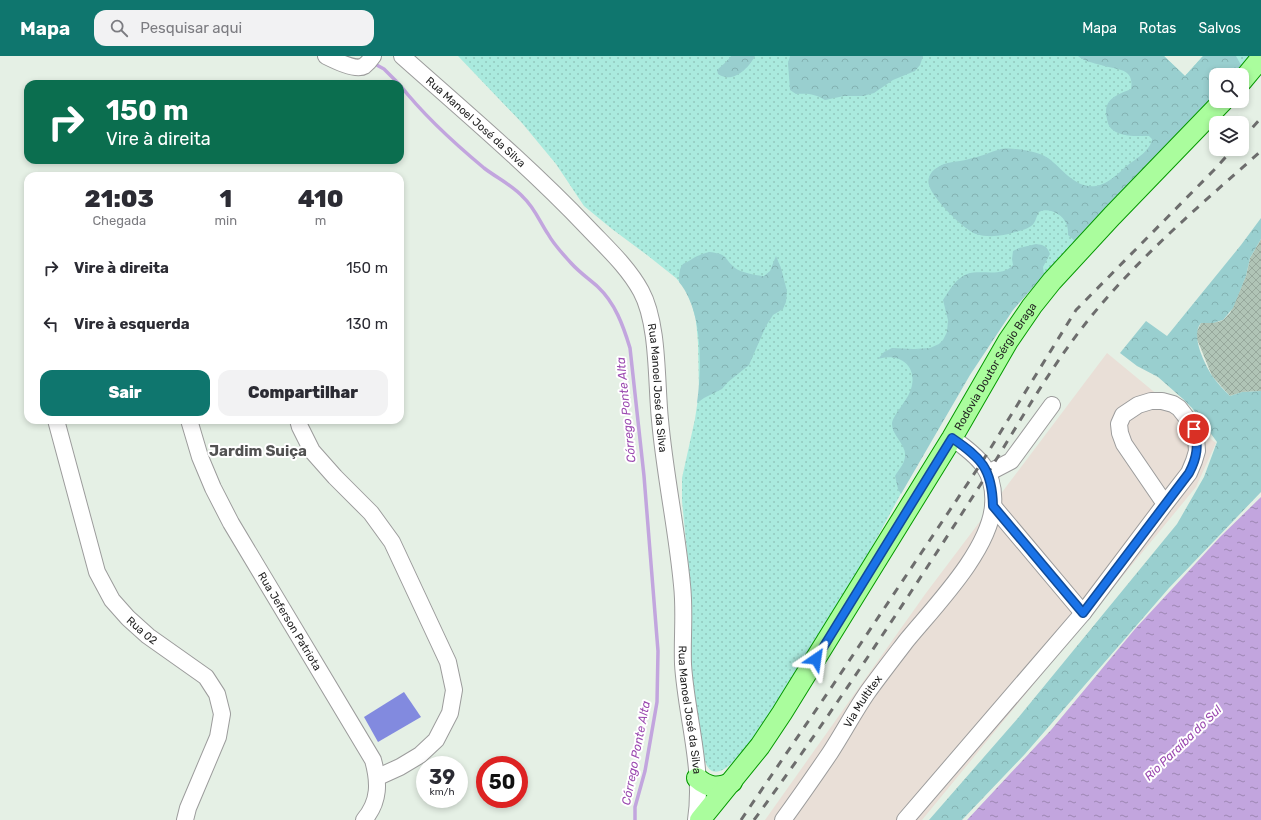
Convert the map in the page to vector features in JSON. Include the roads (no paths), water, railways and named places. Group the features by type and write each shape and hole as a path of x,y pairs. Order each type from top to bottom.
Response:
{"main road":[{"path":"1249,73 1261,58"},
{"name":"Rodovia Doutor Sérgio Braga","path":"700,820 760,746 782,713 952,438 1008,341 1052,281 1216,108"},
{"path":"698,778 703,783 719,787 732,782"}],"street":[{"path":"326,56 354,66 369,61"},
{"name":"Rua Manoel José da Silva","path":"402,56 563,202 629,272 641,290 646,302 654,338 665,473 677,540 682,586 684,664 698,778 696,820"},
{"path":"905,820 1083,613 1165,504 1192,467 1197,451 1196,437 1190,422 1179,408 1168,402 1152,401 1138,405 1123,415 1119,424 1120,433 1124,444 1165,504"},
{"path":"988,473 1011,461 1052,405"},
{"name":"Rua 02","path":"57,424 97,572 112,600 128,618 148,636 206,677 217,694 222,714 218,737 188,808 185,820"},
{"name":"Rua Jeferson Patriota","path":"190,424 200,457 213,488 231,523 373,760 378,777 376,797 372,811 364,820"},
{"path":"299,424 312,451 335,477 371,513 392,542 448,662 454,690 450,714 436,740 420,755 400,768 378,777"},
{"path":"952,438 982,462 988,473 993,506 1083,613"},
{"name":"Via Multitex","path":"784,820 830,752 866,694 950,589 976,551 986,530 993,506"}],"water":[{"name":"Rio Paraíba do Sul","path":"1261,497 1261,820 967,820 1051,730 1135,629 1220,537"}],"waterway":[{"name":"Córrego Ponte Alta","path":"373,63 384,69 395,80"},
{"name":"Córrego Ponte Alta","path":"404,90 419,108 451,139 484,168 514,189 527,201 550,238 559,249 577,269 604,293 614,307 630,348 644,476 658,651 657,702 645,771 635,807 635,820"}],"railway":[{"path":"1249,131 1261,118"},
{"path":"754,820 869,655 979,487 1036,395 1082,328 1117,286 1157,246 1261,151"},
{"path":"741,820 982,462 1076,310 1227,156"}],"district":[{"name":"Jardim Suiça","path":"258,451"}]}
